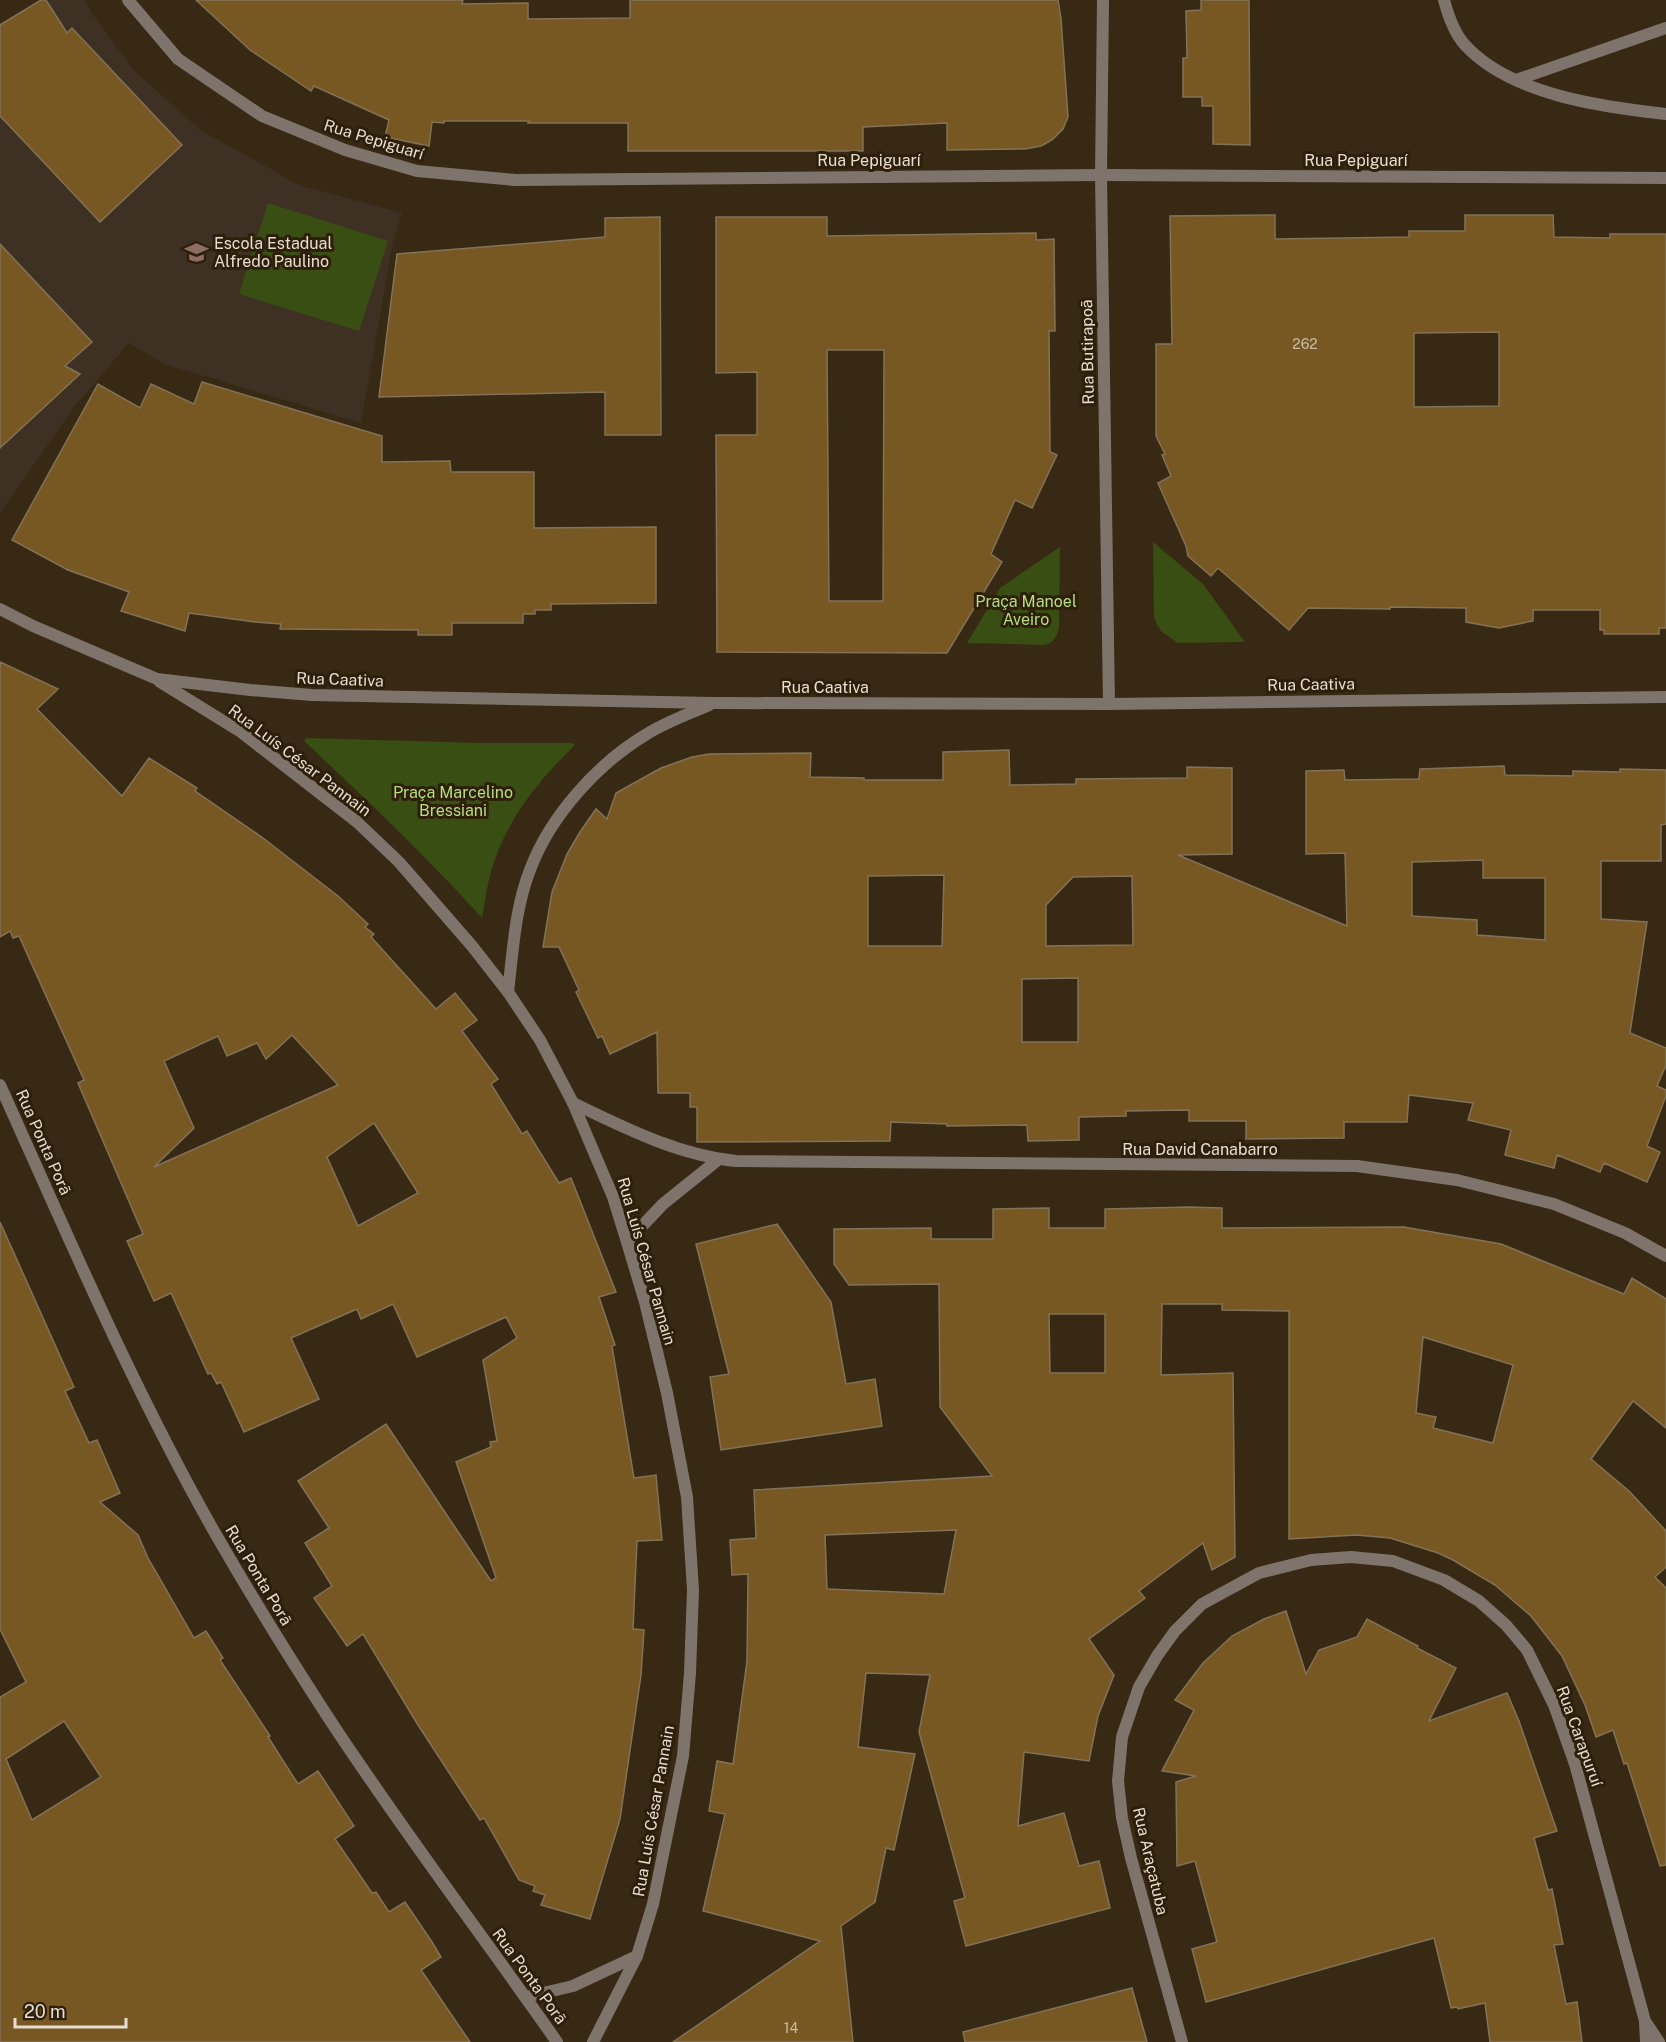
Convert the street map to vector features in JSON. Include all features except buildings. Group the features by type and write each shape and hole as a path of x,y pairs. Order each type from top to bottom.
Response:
{"street":[{"name":"Rua Pepiguarí","path":"128,0 178,59 262,116 345,150 417,171 515,180 1101,175 1666,178"},
{"name":"Rua Butirapoã","path":"1103,0 1101,175 1109,704"},
{"path":"1444,0 1455,31 1465,45 1485,62 1516,80 1564,98 1666,114"},
{"path":"1516,80 1666,28"},
{"name":"Rua Caativa","path":"0,609 33,626 157,679 312,695 713,703 1109,704 1666,697"},
{"name":"Rua Luís César Pannain","path":"157,679 241,732 357,822 399,862 472,946 508,992 540,1040 573,1103 613,1197 645,1302 687,1497 693,1590 690,1672 683,1756 653,1904 637,1956 593,2042"},
{"path":"508,992 517,920 530,870 554,823 602,767 648,733 713,703"},
{"name":"Rua Ponta Porã","path":"0,1085 153,1420 262,1614 326,1715 557,2042"},
{"name":"Rua David Canabarro","path":"573,1103 647,1138 719,1159 764,1162 1357,1166 1457,1180 1554,1204 1625,1233 1666,1256"},
{"path":"627,1242 663,1204 719,1159"},
{"name":"Rua Carapuruí","path":"1140,1687 1175,1630 1202,1604 1259,1573 1311,1560 1351,1557 1393,1561 1444,1580 1479,1601 1506,1625 1527,1650 1554,1705 1575,1764 1645,2021 1659,2042"},
{"name":"Rua Araçatuba","path":"1140,1687 1122,1737 1119,1781 1122,1818 1182,2042"},
{"path":"526,1997 573,1986 637,1956"},
{"path":"1645,2021 1646,2042"}],"shaded area":[{"name":"Escola Estadual Alfredo Paulino","path":"50,0 85,0 91,12 133,69 199,129 299,185 402,213 393,242 361,423 164,364 129,343 75,406 0,513 0,29"}],"green space":[{"path":"268,203 388,241 359,331 239,294"},
{"path":"1153,542 1203,584 1245,642 1178,643 1162,632 1154,616"},
{"name":"Praça Manoel Aveiro","path":"1060,547 1059,627 1054,639 1043,645 967,643 1000,588"},
{"name":"Praça Marcelino Bressiani","path":"306,738 572,743 575,745 535,789 503,839 489,881 482,918 395,828 304,741"}],"place":[{"name":"Escola Estadual Alfredo Paulino","path":"196,252"}]}
